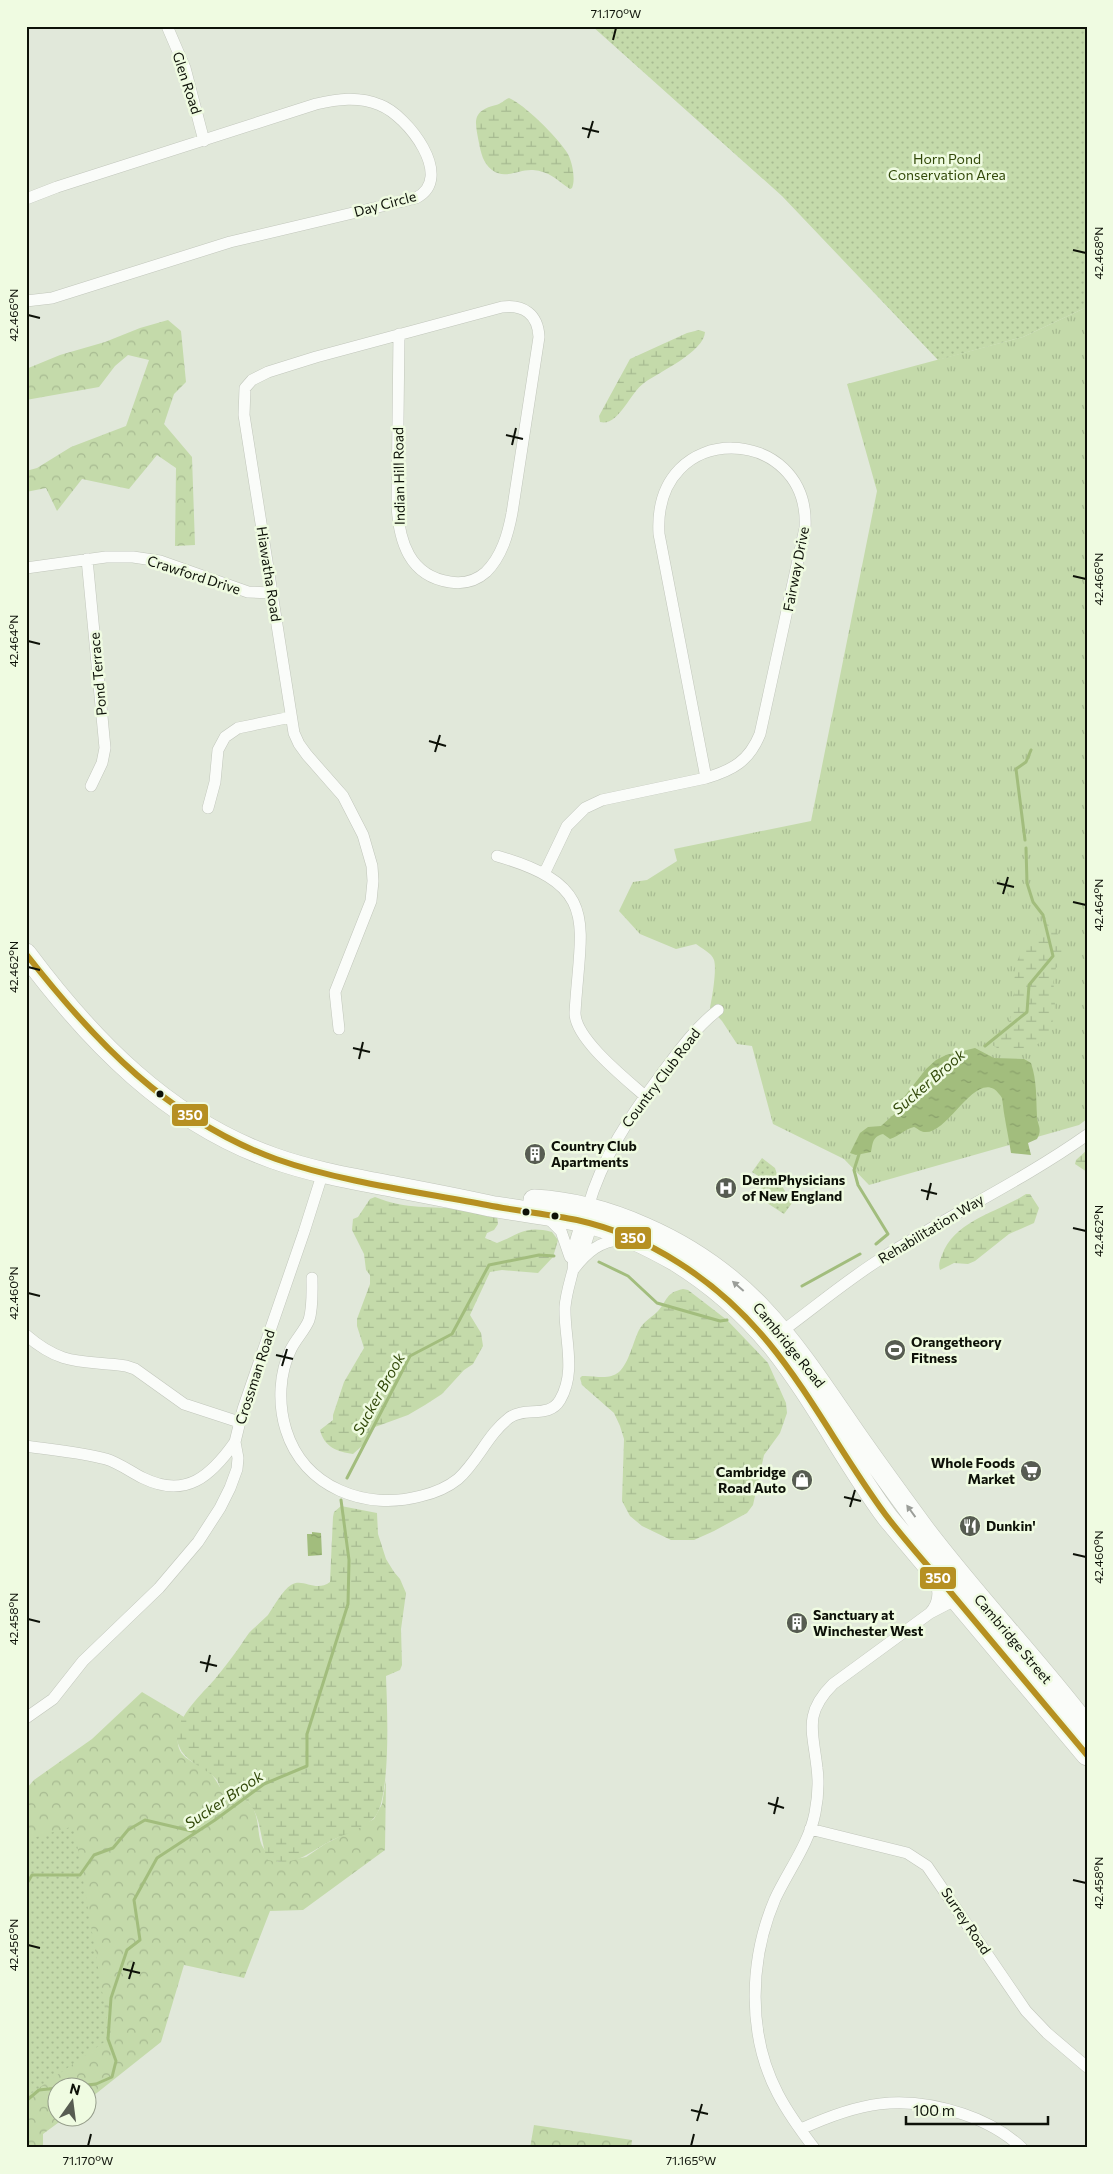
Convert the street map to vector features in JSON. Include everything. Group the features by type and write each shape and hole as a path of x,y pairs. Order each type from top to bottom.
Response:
{"highway":[{"name":"Cambridge Road","path":"26,954 97,1038 130,1072 164,1101 198,1123 244,1147 275,1159 323,1172 464,1200 540,1214 627,1220 693,1252 744,1291 766,1313 814,1372 870,1494 918,1556"},
{"name":"Cambridge Road","path":"464,1200 537,1200 587,1218 652,1248 697,1275 748,1318 940,1550"},
{"name":"Cambridge Street","path":"940,1550 1028,1670 1087,1755"},
{"name":"Cambridge Street","path":"918,1556 957,1600 1087,1727"}],"street":[{"name":"Glen Road","path":"167,26 185,68 204,141"},
{"name":"Day Circle","path":"26,199 57,187 316,104 342,99 363,100 389,109 409,128 429,162 431,183 421,196 399,203 230,242 52,298 26,301"},
{"name":"Hiawatha Road","path":"339,1029 336,992 371,901 372,866 366,842 348,805 339,791 299,744 291,717 244,415 246,388 252,380 268,372 399,334 502,307 517,306 530,312"},
{"name":"Indian Hill Road","path":"399,334 397,505 400,533 411,558 422,571 438,580 457,583 467,582 481,576 491,565 502,547 508,529 539,337 536,321 530,312"},
{"name":"Fairway Drive","path":"544,874 567,826 585,808 602,800 706,778 725,773 736,766 750,752 760,734 806,519 802,499 789,474 762,454 735,448 711,450 684,465 666,488 658,517 659,534 706,778"},
{"name":"Crawford Drive","path":"26,568 120,556 147,558 248,592 272,593"},
{"name":"Pond Terrace","path":"87,559 105,748 102,763 91,786"},
{"path":"208,808 215,782 219,748 225,737 238,728 291,717"},
{"path":"497,856 524,864 544,874 569,893 577,906 581,927 575,1013 577,1024 600,1053 645,1096"},
{"name":"Country Club Road","path":"587,1218 596,1184 631,1115 689,1037 718,1010"},
{"name":"Rehabilitation Way","path":"781,1332 881,1258 1043,1164 1087,1135"},
{"name":"Crossman Road","path":"26,1718 53,1699 83,1661 159,1588 198,1542 216,1514 234,1479 238,1463 235,1442 239,1422 302,1240 323,1172"},
{"path":"540,1214 551,1220 561,1231 568,1246 572,1270"},
{"path":"581,1260 587,1218"},
{"path":"312,1278 309,1319 291,1350 282,1376 281,1399 286,1431 295,1451 306,1466 329,1486 360,1497 397,1501 427,1494 450,1484 468,1469 509,1418 523,1412 548,1411 559,1403 566,1386 569,1371 565,1309 567,1287 572,1270 575,1242 587,1218"},
{"path":"572,1270 594,1248 615,1239 626,1240 652,1248"},
{"path":"26,1335 46,1352 63,1358 126,1366 135,1369 184,1404 239,1422"},
{"path":"26,1446 105,1459 152,1482 179,1487 194,1483 203,1477 219,1463 235,1442"},
{"path":"918,1556 934,1578 938,1587 938,1598 930,1613"},
{"path":"814,2148 778,2095 770,2076 757,2021 755,1973 759,1951 775,1900 815,1817 818,1794 812,1728 815,1711 821,1697 833,1684 930,1613 957,1600"},
{"name":"Surrey Road","path":"810,1829 906,1853 927,1866 1026,2012 1047,2033 1087,2067"},
{"path":"800,2129 832,2115 868,2105 897,2101 923,2103 972,2117 997,2129 1022,2148"}],"green space":[{"name":"Horn Pond Conservation Area","path":"592,26 1087,26 1087,307 1023,337 938,360 782,196"},
{"path":"509,98 540,121 566,151 573,169 574,180 572,188 570,189 544,172 527,170 502,174 492,170 486,164 476,129 477,118 488,107 499,104"},
{"path":"1087,307 1087,1119 1079,1125 869,1185 844,1159 773,1124 752,1046 737,1044 722,1021 710,1008 715,970 714,960 711,955 696,944 676,949 640,934 619,911 633,882 647,880 677,861 674,849 811,821 877,491 847,384 1023,337"},
{"path":"168,320 181,331 186,382 174,394 164,424 192,457 195,545 175,546 176,468 157,455 129,489 82,479 57,511 46,488 26,492 26,471 37,468 71,447 126,426 149,360 128,355 115,366 99,387 26,400 26,369 60,355 105,342 140,328"},
{"path":"699,330 705,332 703,339 697,347 680,361 644,383 612,419 600,422 599,416 630,359 687,333"},
{"path":"1047,924 1052,926 1058,934 1063,961 1056,968 1053,977 1054,1018 1043,1041 1030,1048 999,1049 989,1041 1007,1025 1011,1017 1017,962 1026,945"},
{"path":"1087,1150 1087,1172 1075,1164 1076,1160"},
{"path":"762,1158 775,1168 779,1181 792,1203 784,1214 756,1196 766,1181 752,1172"},
{"path":"1026,1194 1030,1194 1039,1208 1034,1223 1009,1234 975,1261 968,1264 954,1263 940,1270 939,1264 942,1255 948,1243 957,1233 978,1218"},
{"path":"375,1197 408,1206 463,1209 497,1216 498,1224 494,1230 487,1233 485,1238 497,1243 529,1230 552,1232 558,1240 553,1257 538,1273 502,1270 490,1272 470,1315 481,1333 483,1346 473,1364 464,1370 442,1394 425,1405 408,1415 375,1427 363,1445 353,1454 332,1448 325,1441 320,1430 333,1420 344,1382 364,1348 357,1326 357,1319 370,1284 370,1275 366,1270 364,1254 352,1230 353,1219 358,1217 370,1199"},
{"path":"683,1289 688,1290 727,1320 768,1363 786,1403 787,1413 780,1433 764,1455 753,1505 747,1513 694,1540 671,1540 642,1526 630,1516 622,1501 624,1439 620,1426 614,1413 582,1385 580,1378 582,1376 610,1376 619,1372 628,1358 641,1327 658,1311 670,1295"},
{"path":"341,1506 377,1513 378,1534 386,1559 400,1579 406,1593 401,1629 402,1665 400,1670 386,1676 387,1752 383,1794 379,1809 373,1819 362,1827 298,1859 277,1862 268,1860 263,1846 259,1823 249,1803 238,1796 224,1793 216,1779 185,1756 179,1746 177,1737 179,1728 188,1710 221,1672 249,1633 268,1615 288,1587 296,1583 319,1586 330,1582 333,1517 334,1512"},
{"path":"142,1692 184,1717 178,1734 178,1745 183,1755 206,1769 224,1792 241,1797 251,1805 256,1816 262,1845 267,1853 278,1862 306,1857 325,1844 374,1819 382,1804 386,1780 385,1850 303,1910 270,1911 244,1978 184,1965 161,2042 98,2092 98,2076 48,2076 48,2126 54,2126 43,2134 43,2148 26,2148 26,1789 34,1780 92,1739"},
{"path":"74,1826 110,2038 56,2076 48,2076 48,2082 26,2097 26,1840"},
{"path":"534,2125 632,2140 631,2148 530,2148"}],"water":[{"path":"975,1048 994,1058 1024,1059 1031,1063 1035,1083 1037,1119 1040,1129 1037,1139 1028,1143 1031,1155 1011,1153 1002,1098 994,1089 986,1087 968,1098 942,1125 933,1130 923,1132 914,1127 890,1139 883,1134 879,1135 873,1143 871,1152 856,1155 850,1153 860,1133 868,1127 881,1126 900,1109 898,1101 904,1097 926,1069 936,1060 946,1055"},
{"path":"312,1532 321,1533 322,1555 308,1556 307,1534 312,1534"}],"waterway":[{"name":"Sucker Brook","path":"1025,840 1016,769 1026,762 1031,750"},
{"name":"Sucker Brook","path":"985,1046 1027,1012 1029,985 1053,956 1043,915 1033,902 1027,883 1026,848"},
{"name":"Sucker Brook","path":"860,1151 854,1170 858,1185 888,1234 876,1244"},
{"name":"Sucker Brook","path":"802,1286 860,1254"},
{"name":"Sucker Brook","path":"347,1478 410,1356 452,1334 489,1265 539,1255 554,1256"},
{"name":"Sucker Brook","path":"599,1262 628,1276 657,1303 720,1321 727,1320"},
{"name":"Sucker Brook","path":"98,2083 112,2077 116,2061 108,2039 111,1998 127,1950 140,1940 134,1900 157,1858 215,1820 264,1784 307,1766 307,1734 348,1604 349,1560 341,1500"},
{"path":"26,1885 32,1875 80,1875 94,1855 113,1848 128,1830 145,1820 196,1832"},
{"name":"Sucker Brook","path":"26,2101 39,2090 48,2089"}],"transit line":[{"name":"350","path":"26,954 79,1017 137,1075 168,1100 202,1123 238,1143 276,1159 353,1180 566,1218 604,1227 655,1249 679,1263 715,1289 772,1346 885,1514 1087,1755"}],"place":[{"name":"Country Club Apartments","path":"535,1154"},
{"name":"DermPhysicians of New England","path":"726,1188"},
{"name":"Orangetheory Fitness","path":"895,1350"},
{"name":"Whole Foods Market","path":"1031,1471"},
{"name":"Cambridge Road Auto","path":"802,1480"},
{"name":"Dunkin'","path":"970,1526"},
{"name":"Sanctuary at Winchester West","path":"797,1623"}]}
